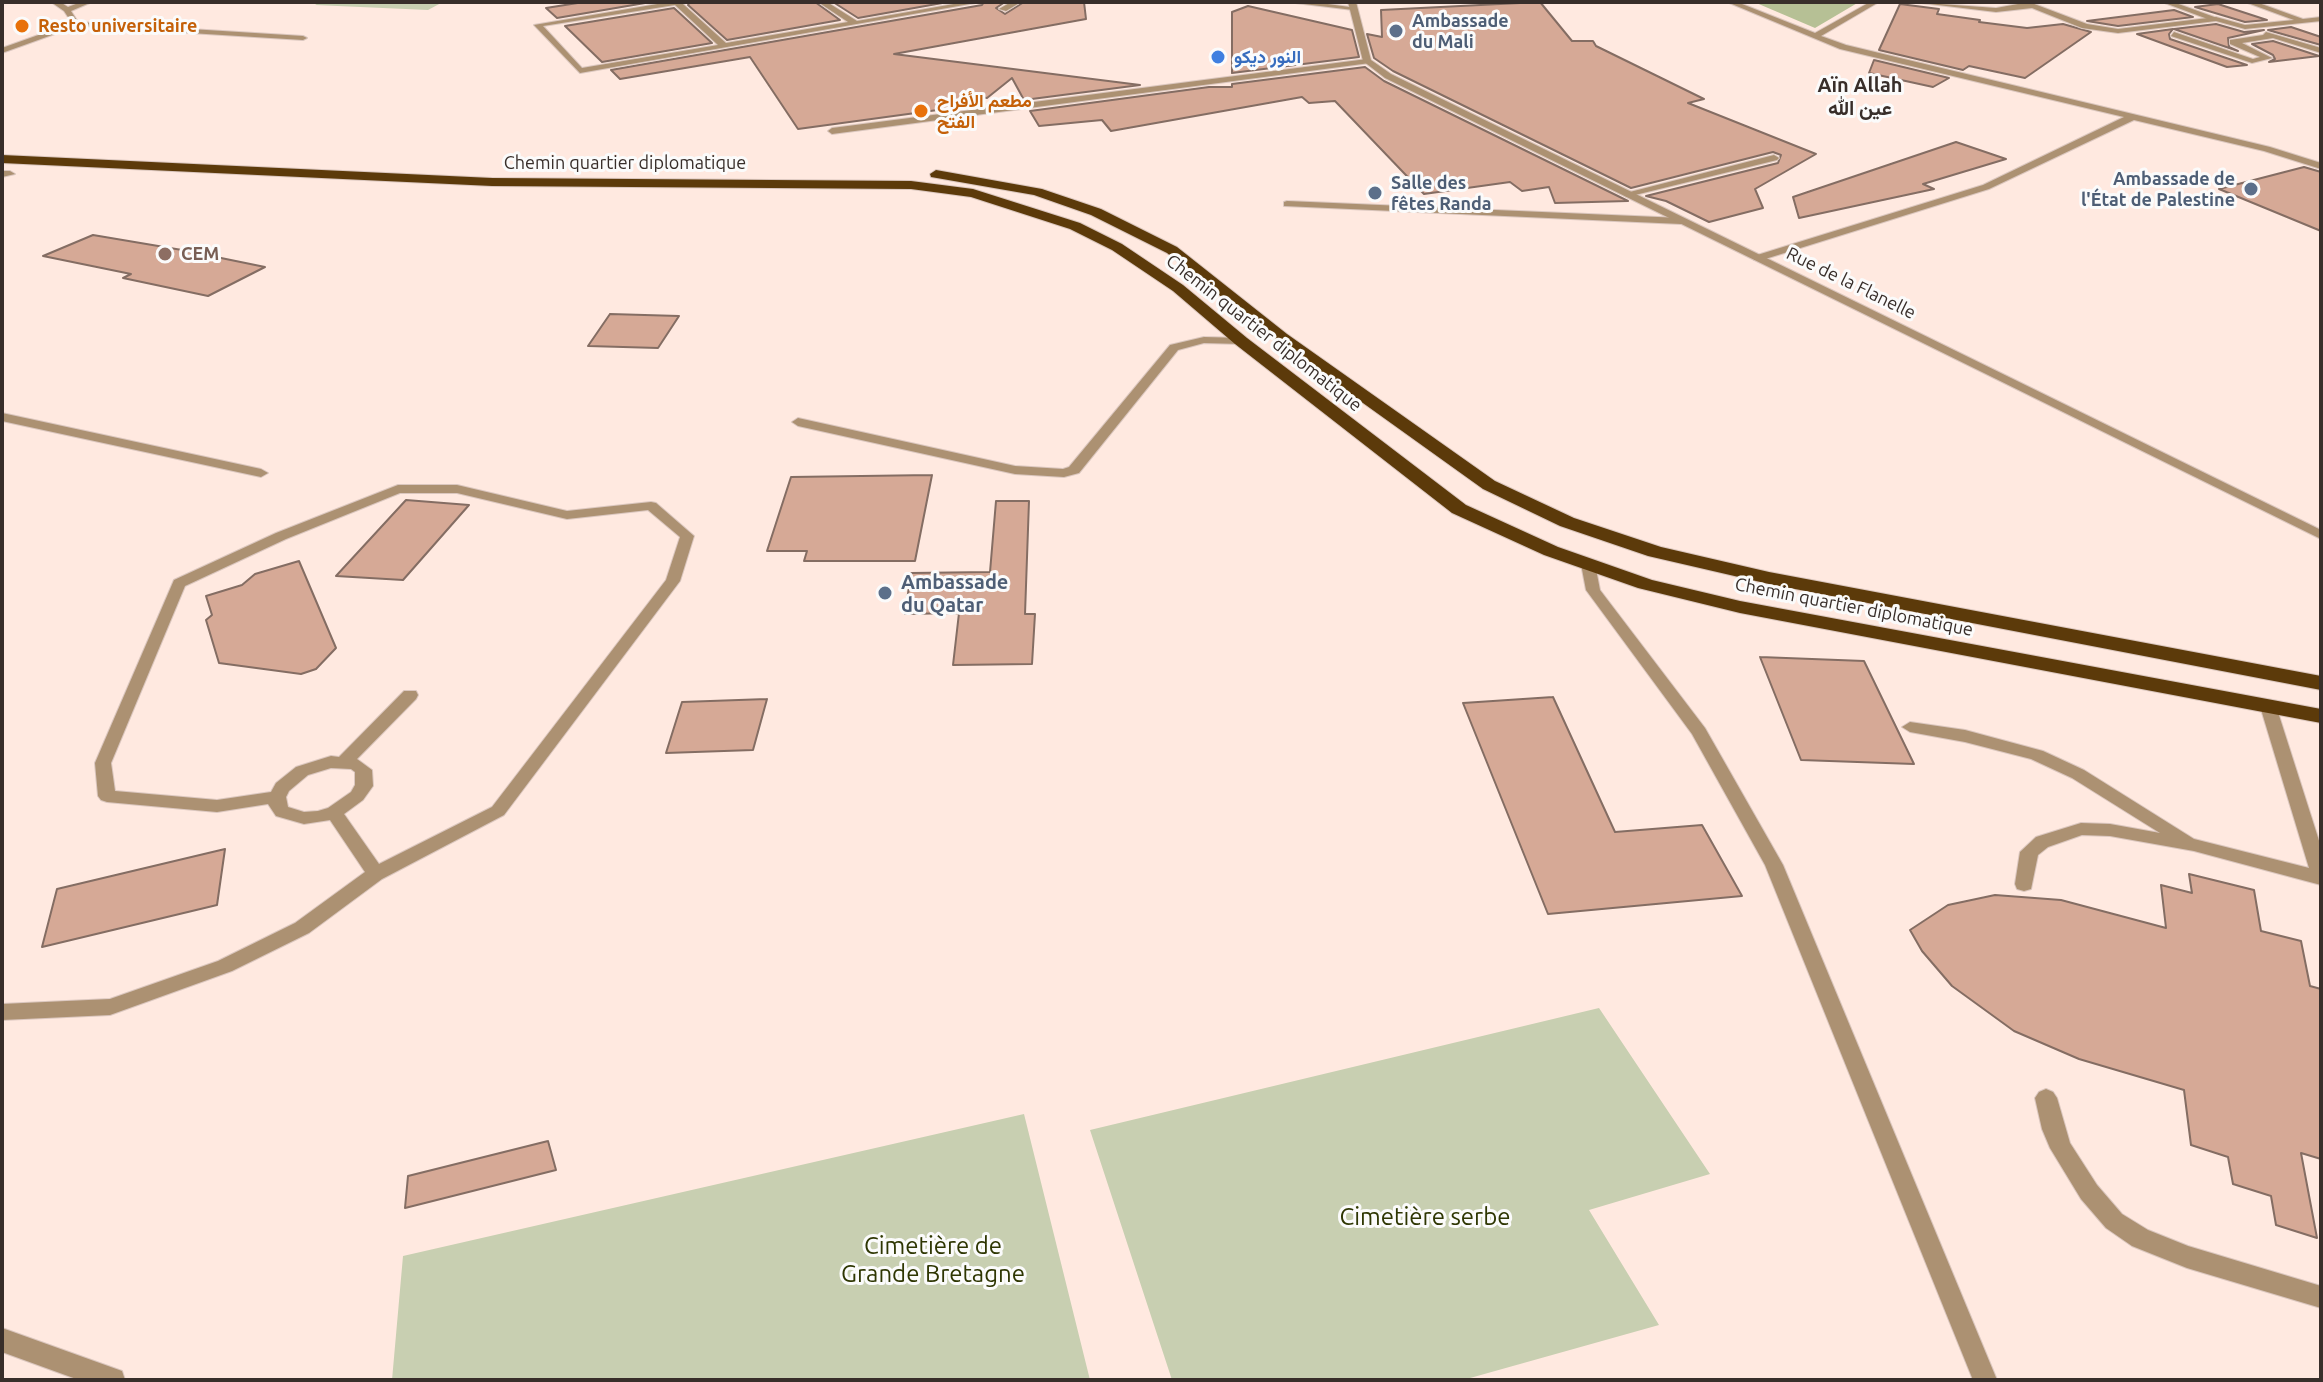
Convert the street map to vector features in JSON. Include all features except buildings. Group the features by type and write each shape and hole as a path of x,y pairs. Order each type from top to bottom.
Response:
{"highway":[{"path":"2,147 534,170 902,172 966,177 1037,192 1096,212 1172,250 1281,337 1489,485 1567,522 1655,552 1769,578 2321,683"},
{"name":"Chemin quartier diplomatique","path":"5,169 492,182 911,185 973,193 1075,226 1117,247 1178,288 1241,341 1459,509 1551,551 1645,584 1740,607 2321,716"}],"street":[{"path":"55,2 67,10 76,24"},
{"path":"67,10 88,2"},
{"path":"683,2 538,25 580,71 977,2"},
{"path":"822,2 855,23"},
{"path":"1003,9 1017,2"},
{"path":"832,131 1367,61 1352,5 1291,2"},
{"path":"1731,2 1843,47 2267,149 2321,166"},
{"path":"1815,36 1875,2"},
{"path":"1917,2 1996,10 2032,6"},
{"path":"2023,2 2085,26 2118,31 2216,19"},
{"path":"2166,2 2321,49"},
{"path":"2249,2 2303,20"},
{"path":"677,3 724,46"},
{"path":"2245,27 2321,19"},
{"path":"2,51 76,24 303,38"},
{"path":"2258,27 2321,49"},
{"path":"2174,34 2252,61 2268,58 2233,42 2274,36"},
{"name":"Rue de la Flanelle","path":"1367,61 1388,76 1489,128 2321,535"},
{"path":"1758,258 1986,187 2134,116"},
{"path":"1627,194 1774,158"},
{"path":"1287,204 1681,221"},
{"path":"798,422 1015,470 1064,473 1074,470 1174,347 1204,340 1241,341"},
{"path":"2,417 261,473"},
{"path":"2,1012 110,1007 225,966 302,928 376,874 498,811 673,581 687,536 651,506 567,515 457,489 398,489 281,536 179,583 103,763 107,796 217,806 277,797"},
{"path":"1588,564 1593,590 1699,732 1774,865 1985,1380"},
{"path":"344,762 410,695"},
{"path":"2024,884 2024,868 2029,852 2042,842 2081,829 2110,830 2194,845 2321,877 2314,832 2268,706"},
{"path":"1910,727 1965,736 2037,755 2089,780 2194,845"},
{"path":"331,762 344,762 363,770 364,786 357,796 334,812 319,817 291,817 277,806 282,787 302,771 331,762"},
{"path":"334,812 376,874"},
{"path":"2046,1098 2061,1148 2089,1192 2114,1221 2140,1238 2187,1257 2321,1297"},
{"path":"2,1340 113,1380"}],"green space":[{"path":"320,2 443,2 428,10 315,5"},
{"path":"1754,2 1859,2 1815,28"},
{"name":"Cimetière serbe","path":"1599,1008 1710,1174 1589,1210 1659,1325 1463,1380 1172,1380 1090,1130"},
{"name":"Cimetière de Grande Bretagne","path":"1024,1114 1090,1380 392,1380 403,1256"}],"place":[{"name":"Resto universitaire","path":"22,26"},
{"name":"Ambassade du Mali","path":"1396,31"},
{"name":"النور ديكو","path":"1218,57"},
{"name":"مطعم الأفراح الفتح","path":"921,111"},
{"name":"Ambassade de l'État de Palestine","path":"2251,189"},
{"name":"Salle des fêtes Randa","path":"1375,193"},
{"name":"CEM","path":"165,254"},
{"name":"Ambassade du Qatar","path":"885,593"}],"district":[{"name":"Aïn Allah عين الله","path":"1860,96"}]}
